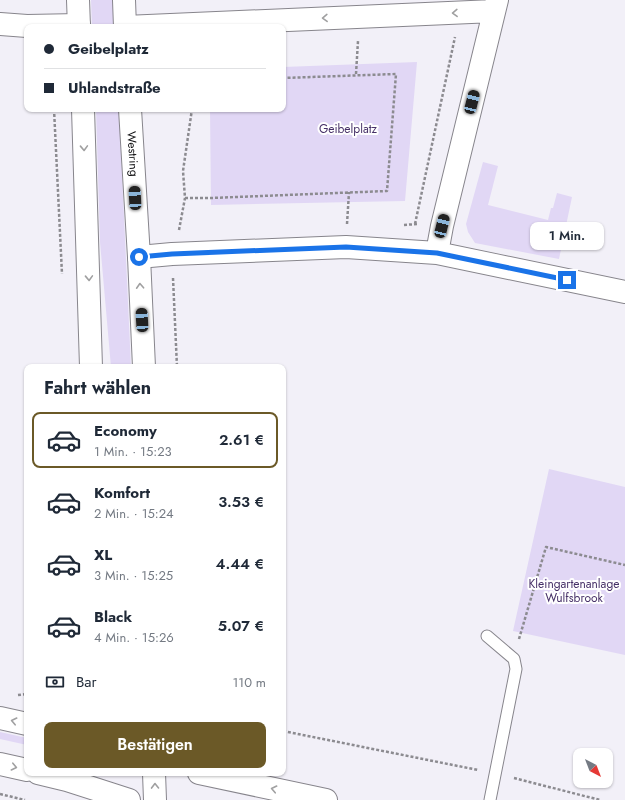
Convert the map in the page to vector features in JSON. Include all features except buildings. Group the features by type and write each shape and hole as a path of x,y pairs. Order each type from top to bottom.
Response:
{"street":[{"path":"78,0 79,24"},
{"path":"124,0 125,24"},
{"path":"195,24 359,17 495,6 442,226 437,253"},
{"path":"0,24 24,26"},
{"path":"83,112 91,364"},
{"name":"Westring","path":"130,112 144,364"},
{"path":"139,257 172,254 346,247 437,253 625,292"},
{"path":"0,718 24,723"},
{"path":"0,764 24,769"},
{"path":"50,776 104,788 130,800"},
{"path":"154,776 155,800"},
{"path":"212,776 326,800"}],"lane":[{"path":"486,636 514,659 516,669 490,800"}],"path":[{"path":"356,74 359,17"},
{"path":"415,224 454,38"},
{"path":"185,198 387,191 396,74 356,74 286,78"},
{"path":"54,112 62,280"},
{"path":"177,364 172,254 178,234 185,198 183,171 192,112"},
{"path":"346,228 349,192"},
{"path":"514,659 546,547 625,565"},
{"path":"286,733 496,774 600,800"},
{"path":"0,794 25,800"}],"green space":[{"path":"91,0 113,0 114,24 92,24"},
{"name":"Geibelplatz","path":"417,62 405,201 211,205 210,112 286,112 286,67"},
{"path":"96,112 119,112 131,364 111,364 100,242"},
{"path":"483,162 498,166 488,205 548,220 557,193 572,197 559,259 475,243 468,232 466,224"},
{"name":"Kleingartenanlage Wulfsbrook","path":"549,469 625,487 625,655 513,631"},
{"path":"0,732 24,737 24,744 0,739"}],"route":[{"path":"139,257 172,254 346,247 437,253 567,280"}]}
